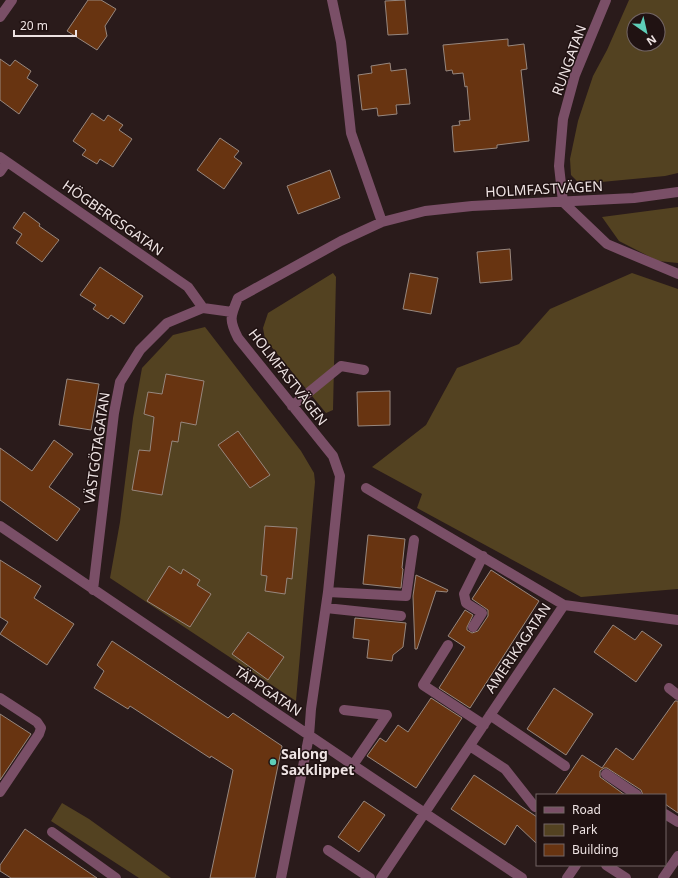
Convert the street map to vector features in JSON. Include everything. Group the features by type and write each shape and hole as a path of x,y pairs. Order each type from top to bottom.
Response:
{"street":[{"path":"0,17 12,0"},
{"path":"332,0 341,42 351,133 382,222"},
{"name":"RUNGATAN","path":"563,202 558,166 564,119 575,75 606,0"},
{"path":"0,172 3,159"},
{"name":"HÖGBERGSGATAN","path":"3,159 178,280 188,288 203,308"},
{"name":"HOLMFASTVÄGEN","path":"281,878 309,736 328,592 340,476 333,456 238,338 231,324 232,312 238,298 341,241 382,222 425,211 472,206 634,198 678,192"},
{"path":"563,202 607,244 678,274"},
{"path":"203,308 232,312"},
{"name":"VÄSTGÖTAGATAN","path":"93,590 114,414 120,382 140,350 167,323 203,308"},
{"path":"292,406 341,366 364,370"},
{"name":"AMERIKAGATAN","path":"366,488 564,604 425,814 380,878"},
{"name":"TÄPPGATAN","path":"0,526 352,765 522,878"},
{"path":"328,592 406,596 414,540"},
{"path":"473,627 482,614 466,603 464,594 483,556"},
{"path":"564,604 678,620"},
{"path":"326,608 401,616"},
{"path":"448,645 423,685 484,725"},
{"path":"669,688 678,694"},
{"path":"0,698 37,722 41,728 39,734 0,792"},
{"path":"344,710 387,715 352,765"},
{"path":"490,715 566,766"},
{"path":"470,746 505,769 535,807"},
{"path":"606,774 636,794"},
{"path":"666,815 678,822"},
{"path":"52,832 116,878"},
{"path":"328,850 370,878"},
{"path":"663,878 678,856"},
{"path":"567,878 575,866"},
{"path":"608,866 626,878"}],"green space":[{"path":"629,0 678,0 678,173 665,176 580,184 571,175 570,159 578,121 593,76 607,50"},
{"path":"678,207 678,263 658,261 619,241 602,217"},
{"path":"333,273 336,277 333,410 326,413 265,339 263,328 268,313"},
{"path":"632,273 678,289 678,589 581,597 417,508 422,494 372,467 426,425 457,368 519,344 550,309"},
{"path":"205,327 301,451 314,473 315,482 296,701 110,578 120,522 133,418 142,368 173,335"},
{"path":"62,803 89,819 171,878 139,878 51,821"}],"building":[{"path":"88,0 101,0 116,9 105,26 107,36 97,50 67,31"},
{"path":"405,0 408,34 388,35 385,1"},
{"path":"508,39 508,46 524,44 527,69 521,70 529,141 497,145 497,148 454,152 452,126 460,125 459,121 470,120 467,86 465,87 463,73 453,74 452,70 446,71 443,45"},
{"path":"0,59 10,66 15,60 31,71 27,78 38,85 19,114 0,100"},
{"path":"390,63 391,71 406,69 410,104 396,105 397,114 378,116 377,108 362,110 358,75 372,73 371,66"},
{"path":"92,113 104,121 108,115 123,125 119,130 132,139 113,167 100,159 97,164 82,155 86,150 73,141"},
{"path":"220,138 239,151 234,157 242,163 224,189 197,170"},
{"path":"330,170 340,198 298,214 287,186"},
{"path":"24,212 40,224 39,226 59,240 42,262 16,243 22,234 13,228"},
{"path":"510,249 512,280 480,283 477,252"},
{"path":"100,267 143,296 124,324 111,315 108,319 93,309 96,305 80,295"},
{"path":"410,273 438,278 431,314 403,309"},
{"path":"166,374 204,381 196,425 181,422 178,442 172,441 162,495 132,490 139,450 150,451 154,417 144,414 148,392 162,394"},
{"path":"67,379 99,384 91,430 59,425"},
{"path":"390,391 390,425 358,426 357,392"},
{"path":"238,431 270,475 250,488 218,445"},
{"path":"54,440 73,454 49,487 80,509 57,541 0,500 0,448 32,471"},
{"path":"265,526 297,528 292,579 287,578 285,594 265,591 267,576 261,575"},
{"path":"368,535 405,539 401,588 363,584"},
{"path":"0,560 41,586 34,598 74,624 47,665 0,634 8,622 0,617"},
{"path":"169,566 181,574 183,569 200,580 197,585 211,594 190,627 147,601"},
{"path":"491,570 539,601 470,708 439,688 465,647 448,636 465,610 473,615 467,627 467,630 472,633 478,631 488,616 488,610 472,599"},
{"path":"416,575 448,590 447,592 436,591 417,649 415,649 413,596"},
{"path":"355,618 406,623 403,647 393,655 392,661 367,658 369,640 353,638"},
{"path":"613,625 635,640 642,631 662,645 636,682 594,652"},
{"path":"248,632 284,657 268,680 232,654"},
{"path":"112,641 228,718 233,713 282,746 255,878 210,878 233,770 211,756 210,758 130,706 128,709 94,688 104,671 97,665"},
{"path":"554,688 593,714 566,755 527,729"},
{"path":"431,698 462,718 416,788 367,756 380,738 386,742 398,725 408,732"},
{"path":"675,701 678,701 678,813 666,805 666,794 643,794 641,790 607,768 600,771 600,777 624,794 556,794 582,755 602,768 616,748 633,760"},
{"path":"0,714 31,734 0,780"},
{"path":"474,775 536,816 536,843 517,825 505,845 451,809"},
{"path":"364,801 385,815 359,852 338,837"},
{"path":"25,829 97,878 11,878 0,871 0,865"}],"place":[{"name":"Salong Saxklippet","path":"273,762"}]}
